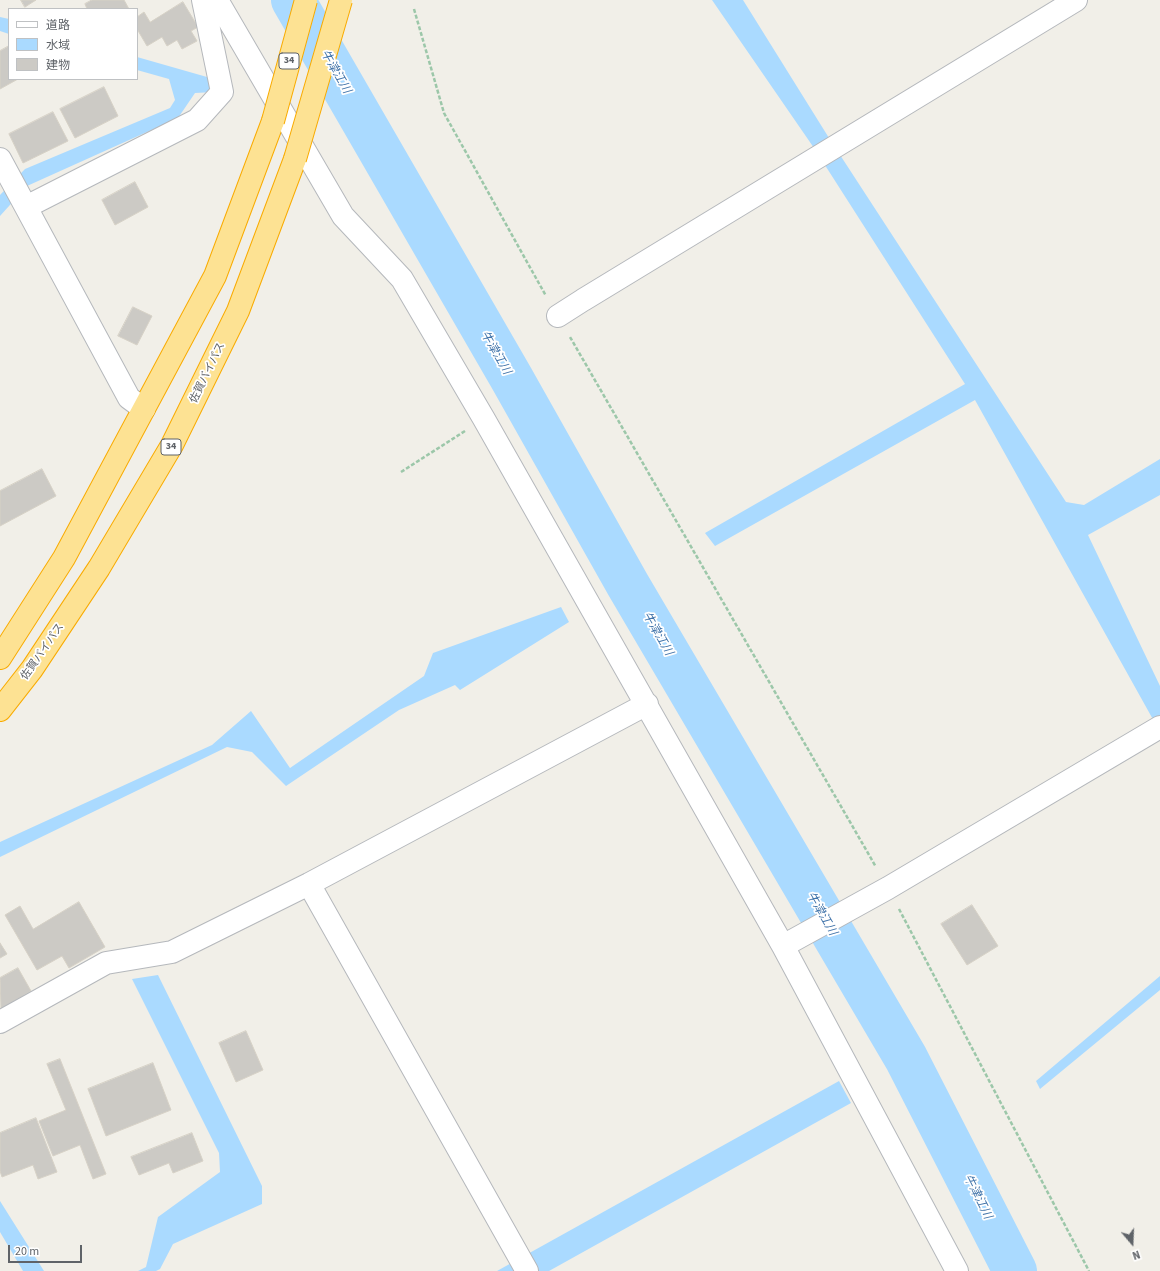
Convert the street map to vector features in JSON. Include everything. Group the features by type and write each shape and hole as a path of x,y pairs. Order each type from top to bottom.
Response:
{"highway":[{"name":"34","path":"0,658 64,558 215,276 273,121 306,0"},
{"name":"佐賀バイパス","path":"0,710 32,669 100,568 172,445 238,311 295,159 341,0"}],"street":[{"path":"26,207 197,120 222,92 203,0"},
{"path":"217,0 343,216 402,280 484,419 783,946 957,1271"},
{"path":"558,316 1076,0"},
{"path":"4,165 129,398 144,409"},
{"path":"0,1022 106,963 172,952 309,884 646,704"},
{"path":"783,946 888,888 1155,730"},
{"path":"309,884 527,1271"}],"path":[{"path":"414,9 444,113 558,316 888,888 1089,1271"},
{"path":"401,472 484,419"}],"water":[{"path":"712,0 743,0 829,138 1066,502 1084,505 1160,459 1160,495 1088,535 1160,686 1160,732 975,400 715,546 705,533 965,384 814,148"},
{"path":"0,17 8,19 8,34 0,31"},
{"path":"138,57 214,79 214,92 195,93 178,118 27,186 0,216 0,195 25,169 170,108 175,100 169,79 138,70"},
{"path":"561,607 569,622 460,690 455,685 399,710 286,786 252,752 227,747 0,857 0,842 212,745 251,711 290,768 424,676 433,653"},
{"path":"158,975 262,1186 262,1204 173,1244 160,1269 156,1271 138,1271 146,1267 158,1217 220,1172 219,1153 132,979"},
{"path":"1160,976 1160,990 1040,1089 1036,1081"},
{"path":"839,1081 851,1103 549,1271 497,1271"},
{"path":"0,1201 44,1271 23,1271 0,1232"}],"building":[{"path":"21,0 36,0 25,7"},
{"path":"92,0 124,0 128,8 87,8 85,4"},
{"path":"183,2 198,27 191,31 197,41 182,49 177,40 167,46 162,37 147,46 138,31 138,16 144,12 150,22"},
{"path":"8,47 8,80 16,80 0,89 0,51"},
{"path":"104,87 118,116 75,138 60,109"},
{"path":"53,112 68,141 23,163 9,134"},
{"path":"135,182 148,207 115,225 102,200"},
{"path":"133,307 152,316 137,345 118,336"},
{"path":"42,469 56,496 0,526 0,491"},
{"path":"79,902 105,947 69,968 62,956 37,970 5,915 20,906 33,929"},
{"path":"972,905 998,946 967,965 941,924"},
{"path":"0,943 7,954 0,958"},
{"path":"18,968 31,991 1,1009 0,978"},
{"path":"246,1031 263,1070 236,1082 219,1043"},
{"path":"60,1059 106,1174 93,1179 80,1145 53,1156 39,1121 66,1110 47,1064"},
{"path":"153,1063 171,1110 106,1136 88,1089"},
{"path":"36,1118 57,1172 38,1179 33,1165 2,1177 0,1171 0,1133"},
{"path":"192,1133 203,1161 173,1173 169,1163 139,1175 131,1157"}],"waterway":[{"name":"牛津江川","path":"293,0 512,379 628,585 906,1058 1015,1271"}]}
